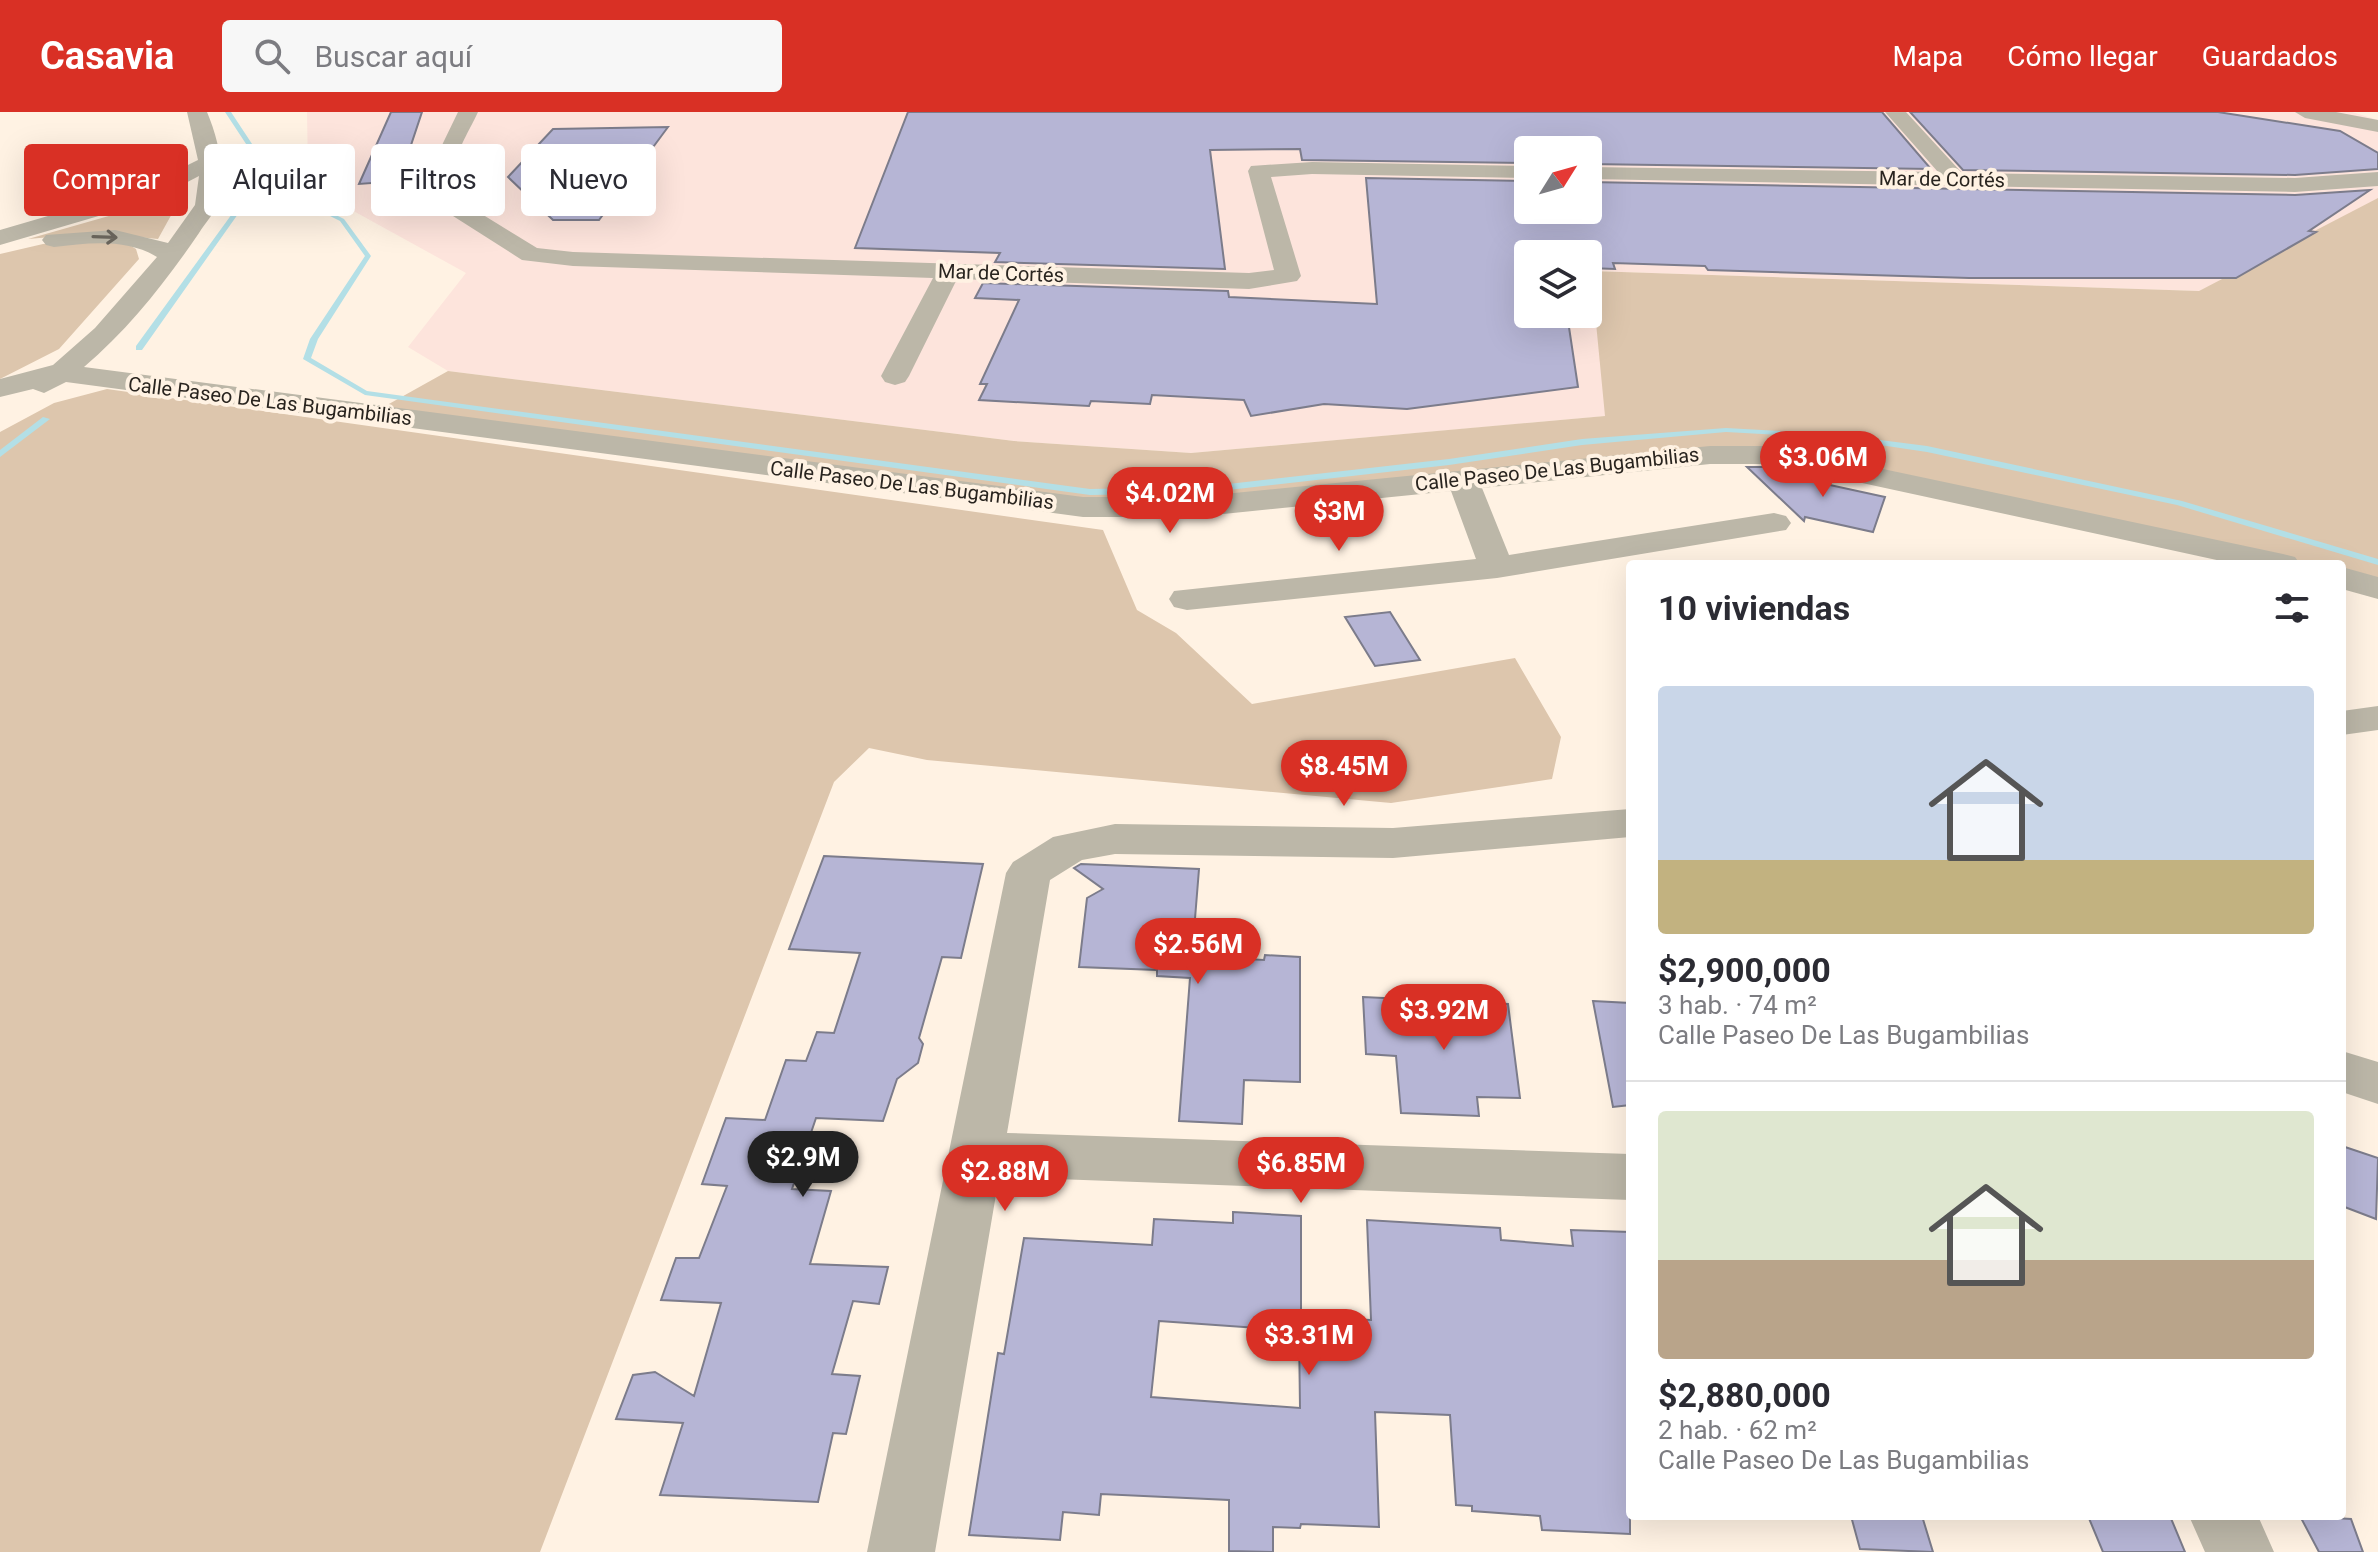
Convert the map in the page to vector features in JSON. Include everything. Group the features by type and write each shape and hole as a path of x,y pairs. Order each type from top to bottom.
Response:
{"street":[{"path":"197,112 203,124 206,144"},
{"name":"Mar de Cortés","path":"468,112 440,172 442,190 450,204 531,255 573,259 1249,281 1288,276 1259,171 1312,168 1514,172"},
{"path":"1895,112 1956,179"},
{"path":"2305,112 2378,126"},
{"path":"0,238 145,195 204,166"},
{"name":"Mar de Cortés","path":"1602,173 2295,185 2378,179"},
{"path":"0,408 62,373 81,357 172,256 204,207"},
{"path":"0,247 103,236 141,240 158,246 172,256"},
{"path":"895,376 949,271"},
{"path":"0,388 62,373"},
{"name":"Calle Paseo De Las Bugambilias","path":"62,373 1083,507 1194,507 1710,455 1775,455 2264,560"},
{"path":"1462,478 1497,567"},
{"path":"1187,599 1497,567 1774,523"},
{"path":"2346,579 2378,588"},
{"path":"2346,722 2378,718"},
{"path":"901,1552 1029,873 1069,847 1115,839 1393,843 1626,823"},
{"path":"2346,1072 2378,1083"},
{"path":"976,1154 1626,1177"},
{"path":"2225,1520 2240,1552"}],"shaded area":[{"path":"307,112 2352,112 2378,120 2378,205 2199,291 1602,271 1602,240 1514,240 1514,328 1598,328 1606,416 1191,453 1014,441 448,371 408,347 466,273 355,212 355,144 308,144"},
{"path":"2378,198 2378,588 2346,579 2346,560 2264,560 1775,455 1083,507 371,414 448,371 1014,441 1191,453 1605,416 1597,328 1602,328 1602,271 2199,291"},
{"path":"109,216 171,216 158,239 97,233 28,239"},
{"path":"80,241 126,243 136,249 139,259 59,349 0,379 0,254 43,244"},
{"path":"107,389 1103,530 1137,610 1176,633 1252,704 1515,658 1561,737 1552,779 1391,803 927,760 869,748 834,782 540,1552 0,1552 0,432 54,403"}],"building":[{"path":"391,112 422,112 411,144 377,144"},
{"path":"908,112 1882,112 1931,169 1602,164 1602,136 1514,136 1514,163 1302,160 1300,149 1210,150 1225,269 995,262 1000,253 855,248"},
{"path":"1910,112 2218,112 2340,131 2378,153 2378,169 2295,175 1963,170"},
{"path":"668,127 655,144 539,144 553,129"},
{"path":"371,157 371,183 359,184"},
{"path":"521,163 521,189 508,177"},
{"path":"1366,178 1514,181 1514,224 1602,224 1602,182 2295,195 2370,190 2309,231 2316,232 2236,278 1969,278 1708,270 1705,266 1613,263 1615,269 1602,269 1602,240 1514,240 1514,328 1569,328 1578,387 1407,409 1324,404 1251,416 1244,400 1152,395 1150,404 1091,401 1089,406 979,400 987,384 980,384 1019,300 975,298 983,283 1228,291 1229,297 1377,304"},
{"path":"549,216 602,216 599,220 553,220"},
{"path":"1747,467 1765,467 1817,478 1816,482 1885,497 1873,532 1805,517 1804,521"},
{"path":"1390,612 1420,660 1375,666 1345,617"},
{"path":"824,856 983,864 961,958 942,957 919,1038 923,1044 918,1063 897,1079 883,1121 816,1118 792,1189 831,1191 810,1264 888,1267 879,1304 853,1301 832,1374 860,1376 846,1434 833,1433 818,1502 660,1495 683,1423 616,1419 633,1375 655,1372 694,1396 721,1303 661,1300 676,1258 699,1258 727,1186 702,1184 726,1118 765,1120 786,1060 806,1061 817,1032 834,1033 860,953 789,949"},
{"path":"1081,864 1199,869 1192,956 1264,960 1265,955 1300,957 1300,1082 1244,1080 1242,1124 1179,1121 1190,978 1157,976 1157,970 1079,967 1087,898 1103,889 1074,868"},
{"path":"1363,997 1508,1004 1520,1098 1477,1097 1479,1116 1401,1113 1396,1056 1366,1054"},
{"path":"1593,1001 1626,1003 1626,1105 1613,1107"},
{"path":"2346,1147 2378,1158 2376,1219 2346,1208"},
{"path":"1233,1212 1301,1216 1301,1317 1371,1320 1367,1220 1500,1228 1501,1240 1573,1246 1571,1230 1626,1232 1626,1520 1630,1520 1630,1534 1542,1530 1540,1516 1472,1511 1472,1506 1456,1505 1450,1415 1375,1412 1379,1527 1301,1524 1300,1528 1273,1527 1273,1552 1229,1551 1229,1500 1101,1494 1099,1515 1063,1512 1060,1540 969,1535 998,1353 1004,1354 1024,1238 1152,1245 1154,1219 1233,1223","holes":["1159,1321 1299,1331 1300,1408 1151,1397"]},
{"path":"2351,1519 2363,1552 2319,1552 2302,1520"},
{"path":"1852,1520 1923,1520 1933,1552 1860,1549"},
{"path":"2090,1520 2172,1520 2185,1552 2103,1552"}],"waterway":[{"path":"228,112 249,144"},
{"path":"139,348 234,216"},
{"path":"334,216 342,220 368,256 314,339 307,359 365,393 1090,492 1202,490 1449,462 1582,442 1726,430 1833,436 1927,449 2179,503 2378,562"},
{"path":"0,454 46,419"}]}
